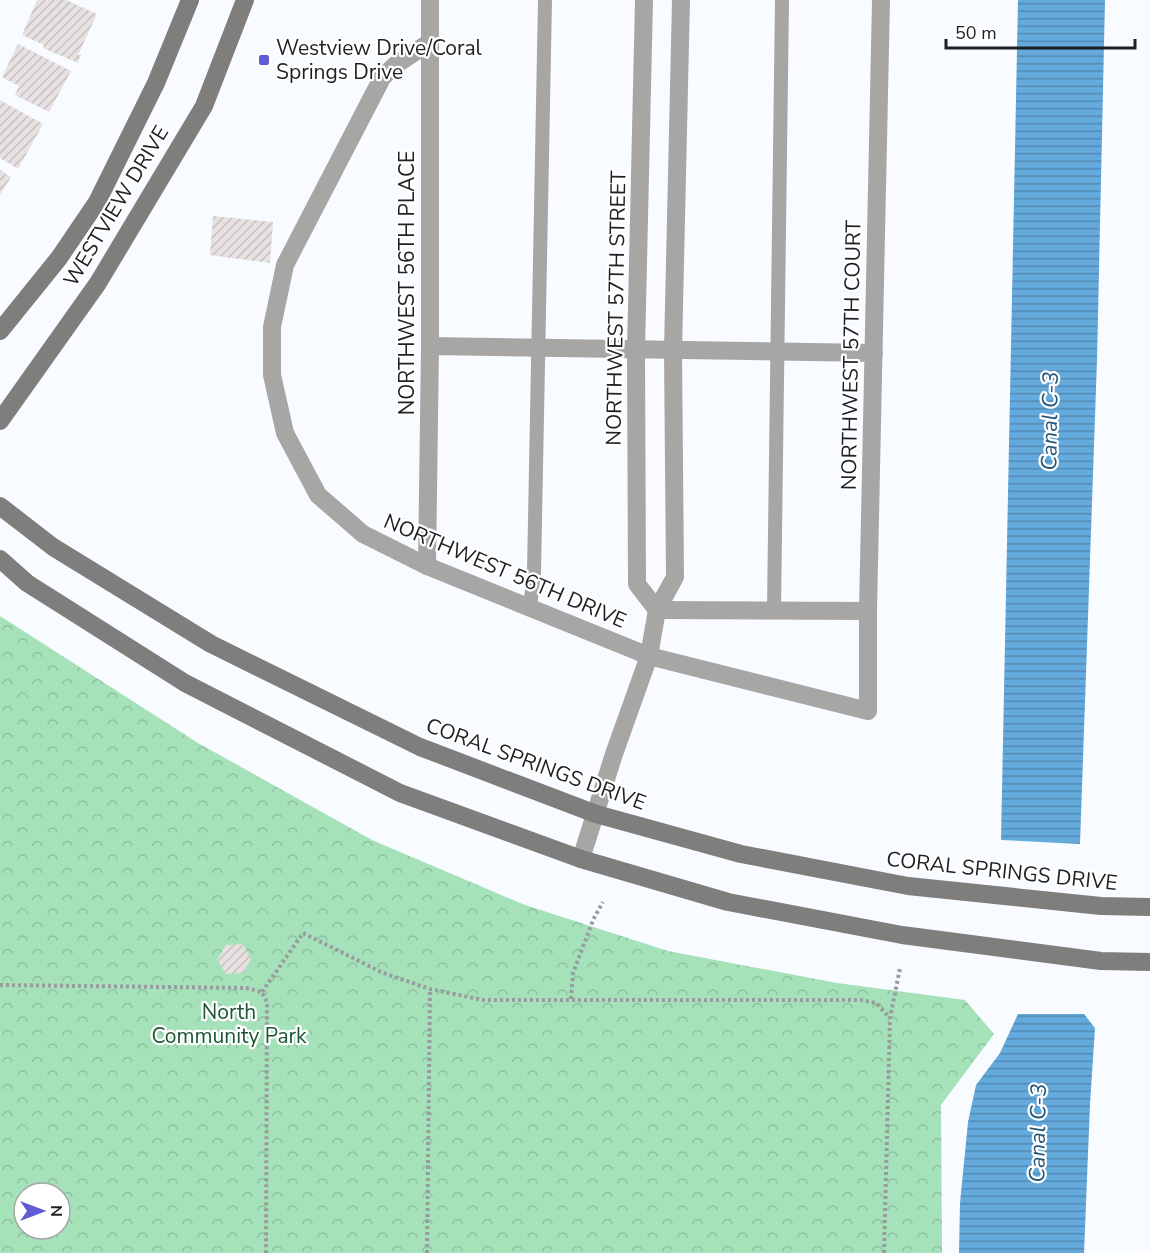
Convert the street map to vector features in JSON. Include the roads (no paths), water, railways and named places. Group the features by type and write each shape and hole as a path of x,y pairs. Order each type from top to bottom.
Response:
{"main road":[{"name":"WESTVIEW DRIVE","path":"0,331 59,258 97,202 156,83 190,0"},
{"name":"WESTVIEW DRIVE","path":"0,421 98,283 204,106 245,0"},
{"name":"CORAL SPRINGS DRIVE","path":"0,506 52,547 211,644 420,747 596,814 741,854 908,886 1101,906 1150,907"},
{"path":"0,559 27,583 185,683 400,793 581,859 728,902 902,935 1101,961 1150,962"}],"street":[{"name":"NORTHWEST 56TH PLACE","path":"427,566 430,346 430,0"},
{"name":"NORTHWEST 57TH STREET","path":"644,0 636,350 637,584 657,610"},
{"path":"581,859 614,754 649,656 657,610 675,577 673,350 681,0"},
{"name":"NORTHWEST 57TH COURT","path":"868,711 868,611 881,0"},
{"name":"NORTHWEST 56TH DRIVE","path":"430,42 394,66 382,78 285,265 272,327 272,375 285,433 318,495 363,534 427,566 649,656 868,711"},
{"path":"430,346 874,353"},
{"path":"657,610 868,611"}],"lane":[{"path":"530,608 534,572 545,0"},
{"path":"774,611 782,0"}],"water":[{"name":"Canal C-3","path":"1018,0 1105,0 1097,360 1080,844 1001,840"},
{"name":"Canal C-3","path":"1018,1014 1084,1014 1095,1028 1084,1253 959,1253 960,1203 968,1122 976,1085 1000,1053"}],"place":[{"name":"Westview Drive/Coral Springs Drive","path":"264,60"}],"park label":[{"name":"North Community Park","path":"229,1024"}]}
